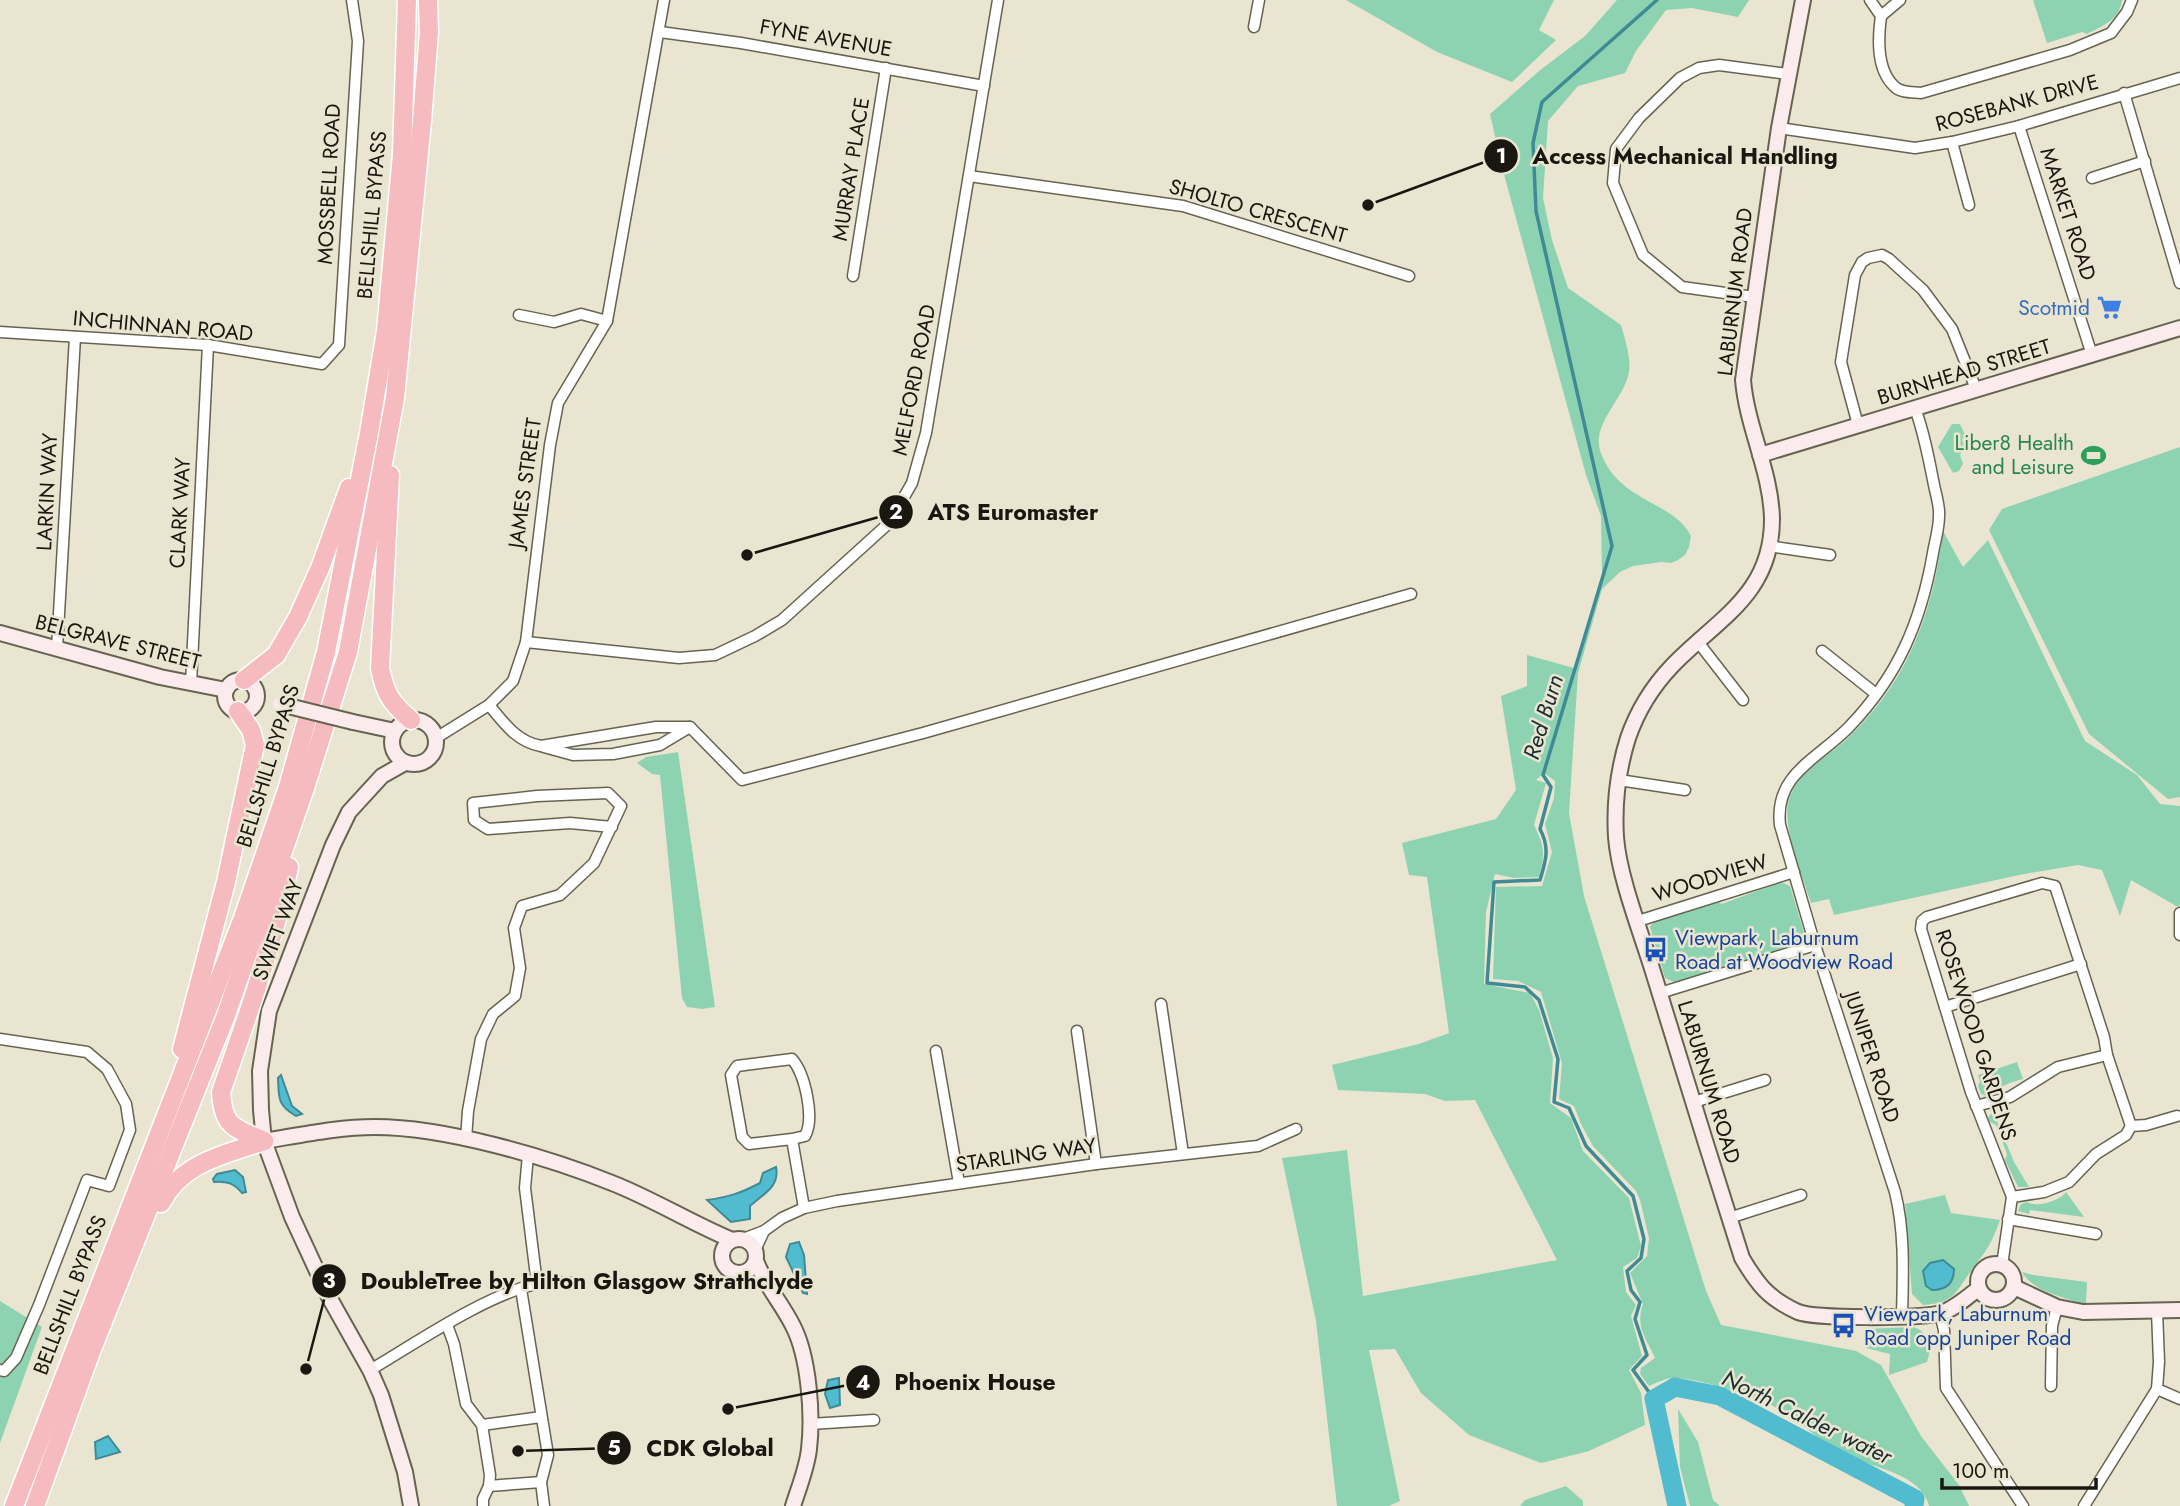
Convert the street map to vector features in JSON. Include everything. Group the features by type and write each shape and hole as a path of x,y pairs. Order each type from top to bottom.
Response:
{"highway":[{"path":"400,0 405,49"},
{"name":"BELLSHILL BYPASS","path":"14,1506 243,918 288,788 326,652 386,331 402,154 407,0"},
{"name":"BELLSHILL BYPASS","path":"36,1506 93,1349 225,1018 305,788 348,652 395,398 429,32 429,0"},
{"path":"395,398 380,668 389,698 411,720"},
{"path":"244,680 276,655 298,617 320,568 369,433"},
{"path":"165,1116 226,882 254,745 251,730 238,711"},
{"path":"264,1141 234,1127 226,1119 222,1111 220,1092 258,987 279,914 305,788"},
{"path":"93,1349 170,1186 203,1162 264,1141"}],"street":[{"name":"MOSSBELL ROAD","path":"322,364 339,345 358,41 352,0"},
{"name":"JAMES STREET","path":"405,763 421,764 429,759 437,746 436,738 489,705 513,681 526,642 550,445 558,403 607,321 664,0"},
{"name":"MELFORD ROAD","path":"526,642 679,658 715,655 782,620 889,523 912,483 926,433 998,0"},
{"path":"1254,27 1259,0"},
{"name":"LABURNUM ROAD","path":"1803,0 1779,128 1743,380 1745,408 1770,498 1772,521 1764,564 1751,590 1731,613 1671,667 1637,717 1619,780 1616,840 1638,921 1729,1218 1742,1258 1758,1285 1782,1304 1802,1313 1825,1316 1940,1314"},
{"path":"1870,0 1881,16"},
{"path":"1900,0 1881,16 1878,34 1882,65 1894,87 1921,93 2070,50 2111,33 2127,12 2132,0"},
{"name":"FYNE AVENUE","path":"660,32 741,43 984,86"},
{"path":"1754,296 1682,287 1643,255 1613,183 1616,149 1639,118 1680,78 1699,68 1719,65 1788,74"},
{"name":"MURRAY PLACE","path":"853,276 886,68"},
{"name":"ROSEBANK DRIVE","path":"1779,128 1915,148 2019,126 2180,78"},
{"path":"2124,93 2180,283"},
{"name":"MARKET ROAD","path":"2019,126 2092,355"},
{"path":"1952,142 1969,205"},
{"path":"2092,178 2145,161"},
{"name":"SHOLTO CRESCENT","path":"969,176 1183,206 1409,276"},
{"path":"1858,425 1841,362 1855,275 1862,262 1868,258 1882,256 1889,259 1923,290 1952,329 1976,389"},
{"path":"519,315 554,322 581,314 607,321"},
{"name":"BURNHEAD STREET","path":"1760,455 2180,328"},
{"name":"INCHINNAN ROAD","path":"0,332 208,345 322,364"},
{"name":"LARKIN WAY","path":"58,648 75,337"},
{"name":"CLARK WAY","path":"191,683 208,345"},
{"name":"JUNIPER ROAD","path":"1902,1315 1903,1272 1899,1206 1815,945 1778,812 1790,778 1849,727 1876,694 1899,662 1917,622 1940,514 1926,441 1915,408"},
{"path":"1768,546 1830,555"},
{"path":"541,746 656,727 690,727 742,780 936,729 1411,594"},
{"name":"BELGRAVE STREET","path":"0,634 226,690"},
{"path":"1698,642 1743,699"},
{"path":"1822,651 1876,694"},
{"path":"244,680 256,689 256,700 251,708 238,711 226,703 226,690 233,682 244,680"},
{"path":"256,700 395,731"},
{"path":"489,705 511,732 531,744 573,755 613,754 660,745 690,727"},
{"path":"405,763 398,758 391,741 400,725 419,720 429,725 436,738"},
{"name":"SWIFT WAY","path":"405,763 382,776 349,812 333,845 269,1011 260,1071 264,1141 292,1217 323,1286 370,1370 405,1472 411,1506"},
{"path":"1619,780 1685,790"},
{"path":"466,1139 468,1111 481,1039 493,1014 515,996 520,968 514,928 522,906 560,895 594,863 612,827 621,806 608,793 537,796 473,803 474,820 488,829 570,823 612,827"},
{"name":"WOODVIEW","path":"1638,921 1794,872"},
{"name":"ROSEWOOD GARDENS","path":"2012,1197 1976,1106 1921,929 1920,923 1927,917 2042,883 2051,884 2058,891 2131,1126"},
{"path":"2179,930 2180,913"},
{"path":"1660,993 1815,945"},
{"path":"1945,1007 2081,964"},
{"path":"1161,1004 1183,1154"},
{"path":"1077,1031 1096,1164"},
{"path":"0,1039 87,1052 107,1069 126,1104 131,1130 109,1186 87,1180 16,1358 4,1371 0,1370"},
{"path":"936,1051 959,1183"},
{"path":"1976,1106 2010,1097 2058,1067 2107,1055"},
{"path":"792,1059 800,1068 805,1083 810,1127 805,1136 792,1139 749,1144 742,1137 731,1075 737,1066 792,1059"},
{"path":"1694,1102 1765,1080"},
{"path":"2002,1265 2012,1197 2044,1192 2068,1182 2096,1154 2126,1135 2131,1126 2146,1125 2177,1116"},
{"path":"264,1141 310,1133 375,1127 416,1130 466,1139 528,1155 611,1182 704,1228 750,1243 752,1261 795,1329 804,1361 810,1424 806,1466 793,1506"},
{"name":"STARLING WAY","path":"737,1240 764,1231 782,1218 804,1208 867,1196 1096,1164 1258,1146 1296,1129"},
{"path":"792,1139 804,1208"},
{"path":"528,1155 525,1188 537,1284"},
{"path":"1729,1218 1801,1195"},
{"path":"2008,1219 2096,1234"},
{"path":"704,1228 722,1253"},
{"path":"737,1240 727,1243 722,1253 722,1263 730,1271 741,1274 752,1261 764,1231"},
{"path":"2002,1265 2011,1273 2014,1287 2011,1295 1994,1301 1978,1289 1978,1279 1984,1268 2002,1265"},
{"path":"370,1370 447,1325 520,1289 563,1281 580,1284"},
{"path":"2014,1287 2057,1307 2083,1312 2180,1310"},
{"path":"520,1289 548,1455 541,1482 544,1506"},
{"path":"1978,1289 1940,1314 1944,1331 1946,1388 2023,1506"},
{"path":"2051,1386 2052,1326 2057,1307"},
{"path":"2084,1506 2157,1389 2157,1311"},
{"path":"447,1325 454,1344 466,1404 482,1425 489,1486 483,1506"},
{"path":"2157,1389 2180,1399"},
{"path":"482,1425 541,1417"},
{"path":"810,1424 874,1420"},
{"path":"489,1486 541,1482"}],"green space":[{"path":"1346,0 1554,0 1539,30 1556,40 1512,82 1437,52"},
{"path":"1617,0 1749,0 1738,17 1692,8 1666,10 1636,51 1625,73 1578,86 1548,121 1543,198 1552,240 1568,288 1621,325 1628,354 1629,372 1626,383 1603,423 1600,434 1602,456 1622,483 1672,515 1683,524 1691,536 1685,555 1678,560 1633,566 1620,572 1602,589 1578,673 1569,813 1584,896 1706,1291 1721,1325 1856,1351 1881,1365 1921,1436 1959,1485 1969,1506 1929,1506 1917,1486 1907,1479 1846,1456 1789,1415 1758,1400 1728,1389 1685,1379 1667,1379 1649,1386 1640,1374 1641,1368 1655,1358 1641,1326 1643,1304 1630,1273 1647,1256 1649,1238 1640,1200 1636,1191 1593,1146 1574,1106 1559,1099 1562,1063 1541,992 1518,981 1493,979 1496,887 1542,886 1552,852 1545,824 1554,798 1555,781 1544,773 1536,780 1546,783 1534,825 1543,851 1539,877 1514,878 1495,874 1486,912 1484,984 1530,993 1539,1010 1553,1058 1550,1103 1571,1118 1583,1151 1629,1198 1641,1246 1637,1258 1623,1267 1626,1292 1636,1305 1631,1316 1642,1356 1629,1370 1641,1393 1645,1425 1589,1451 1541,1463 1469,1435 1421,1393 1395,1349 1369,1350 1400,1501 1389,1506 1337,1506 1316,1321 1282,1158 1347,1150 1363,1296 1557,1260 1475,1100 1445,1101 1425,1094 1338,1090 1332,1065 1419,1044 1449,1033 1427,877 1409,875 1402,843 1496,819 1516,790 1501,696 1527,686 1527,655 1574,668 1602,575 1601,516 1586,475 1490,114 1539,71 1585,36"},
{"path":"2033,0 2122,0 2114,17 2099,28 2087,34 2082,32 2047,43"},
{"path":"1952,424 1960,424 1965,435 1962,440 1965,446 1960,455 1963,464 1959,471 1953,473 1938,447"},
{"path":"2180,447 2180,797 2168,799 2089,734 1989,530 2002,509"},
{"path":"1943,531 1963,567 1988,540 2085,741 2137,775 2160,804 2180,806 2178,907 2131,880 2120,916 2102,870 2078,865 1834,915 1829,899 1811,903 1790,837 1787,811 1789,800 1807,772 1850,736 1871,714 1903,667 1925,616 1933,589"},
{"path":"678,752 715,1007 702,1009 687,1007 682,998 660,775 652,774 637,763 646,757"},
{"path":"1781,882 1790,886 1805,936 1801,943 1681,981 1674,982 1665,978 1650,927 1654,921 1716,901 1722,904"},
{"path":"2017,1062 2023,1079 2004,1086 1996,1093 1987,1096 1981,1094 1978,1075"},
{"path":"1993,1111 2014,1162 2029,1187 2018,1187 2005,1160 2007,1154 1996,1125 1988,1118"},
{"path":"2066,1192 2084,1217 2018,1211 2021,1204 2048,1203"},
{"path":"1945,1195 1951,1213 2000,1220 1986,1250 1954,1294 1942,1302 1923,1305 1912,1294 1905,1204"},
{"path":"2022,1272 2087,1282 2086,1303 2040,1288"},
{"path":"0,1301 42,1327 0,1443"},
{"path":"1914,1327 1924,1333 1929,1341 1927,1362 1889,1375 1890,1354 1866,1348 1865,1329"},
{"path":"1678,1409 1698,1442 1713,1500 1720,1506 1690,1506 1680,1467"},
{"path":"1566,1486 1583,1501 1583,1506 1520,1506 1525,1500"}],"water":[{"path":"281,1075 292,1106 302,1114 296,1116 282,1104 278,1085"},
{"path":"776,1167 777,1174 773,1185 750,1206 750,1219 731,1222 707,1200 735,1194 760,1183 763,1173"},
{"path":"235,1170 243,1177 246,1192 242,1193 230,1183 214,1182 217,1174"},
{"path":"799,1242 804,1255 807,1294 803,1293 786,1257 790,1244"},
{"path":"1943,1260 1954,1269 1953,1278 1945,1287 1932,1290 1926,1286 1923,1271 1930,1263"},
{"path":"839,1378 840,1405 830,1408 825,1394 828,1380"},
{"path":"108,1436 120,1452 96,1459 95,1442"}],"waterway":[{"name":"Red Burn","path":"1654,1399 1633,1370 1647,1355 1635,1319 1640,1302 1631,1290 1627,1271 1641,1258 1644,1239 1633,1196 1586,1146 1569,1108 1554,1102 1558,1059 1539,1000 1525,987 1487,983 1494,882 1540,880 1546,848 1540,829 1551,787 1543,775 1612,546 1536,211 1533,143 1542,102 1657,0"},
{"name":"North Calder water","path":"1677,1506 1654,1399 1675,1387 1720,1396 1915,1499 1914,1506"}],"place":[{"name":"Access Mechanical Handling","path":"1368,205"},
{"name":"Scotmid","path":"2110,308"},
{"name":"Liber8 Health and Leisure","path":"2094,455"},
{"name":"ATS Euromaster","path":"747,555"},
{"name":"Viewpark, Laburnum Road at Woodview Road","path":"1655,950"},
{"name":"Viewpark, Laburnum Road opp Juniper Road","path":"1844,1326"},
{"name":"DoubleTree by Hilton Glasgow Strathclyde","path":"306,1369"},
{"name":"Phoenix House","path":"728,1409"},
{"name":"CDK Global","path":"518,1451"}]}
